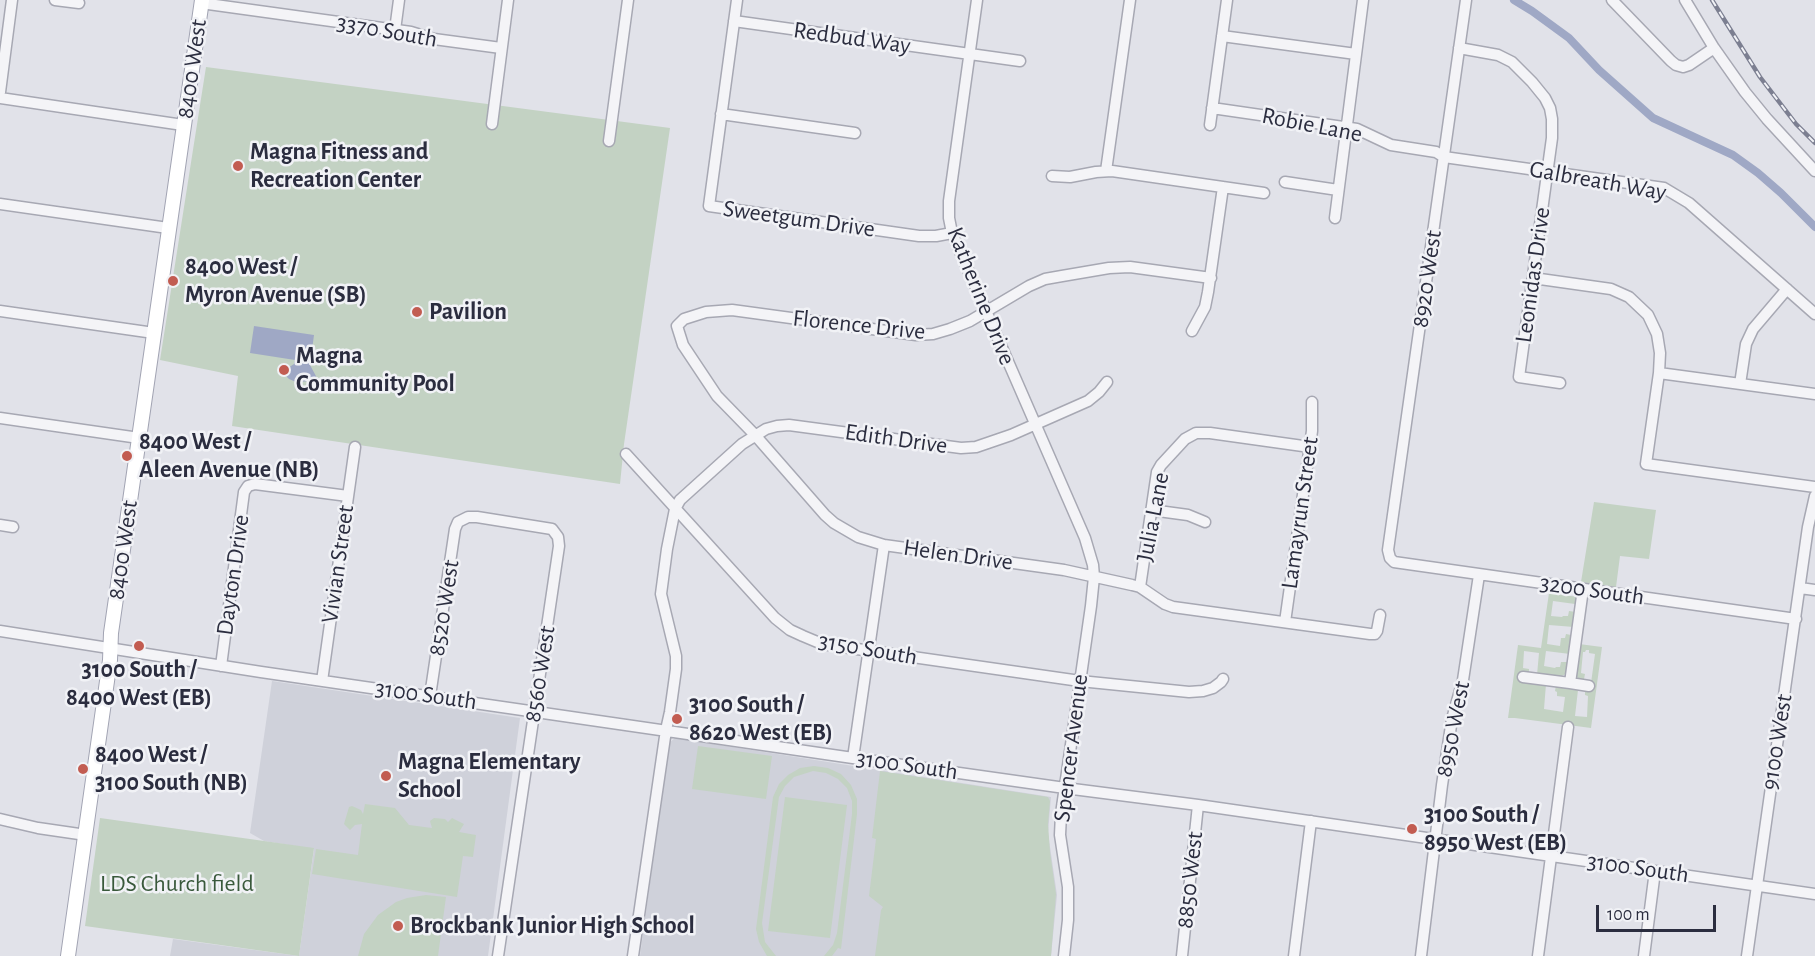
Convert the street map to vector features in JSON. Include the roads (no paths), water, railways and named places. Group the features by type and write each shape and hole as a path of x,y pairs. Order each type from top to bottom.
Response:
{"main road":[{"name":"8400 West","path":"68,956 201,1"}],"street":[{"path":"0,92 12,0"},
{"path":"55,0 79,3"},
{"path":"395,30 399,0"},
{"path":"492,124 508,0"},
{"path":"609,141 628,0"},
{"name":"Sweetgum Drive","path":"737,0 709,206 919,236 936,236 952,232"},
{"name":"Katherine Drive","path":"977,0 949,201 949,218 952,232 986,313 1085,538 1094,577"},
{"path":"1106,171 1130,0"},
{"path":"1210,125 1227,0"},
{"path":"1335,218 1363,0"},
{"name":"8920 West","path":"1390,558 1388,550 1466,0"},
{"path":"1612,0 1676,65 1683,67 1689,65 1714,48"},
{"path":"1685,0 1714,48 1745,92 1815,171"},
{"name":"3370 South","path":"201,1 411,32 434,39 501,48"},
{"name":"Redbud Way","path":"734,21 1020,61"},
{"path":"1222,36 1356,54"},
{"name":"Leonidas Drive","path":"1460,48 1489,52 1506,58 1526,74 1550,108 1553,129 1519,377 1560,383"},
{"path":"0,98 183,125"},
{"name":"Robie Lane","path":"1212,108 1357,129 1390,145 1436,152 1444,157"},
{"path":"722,114 855,133"},
{"name":"Galbreath Way","path":"1444,157 1653,186 1673,192 1707,218 1815,314"},
{"path":"1052,176 1070,177 1106,171 1264,193"},
{"path":"1285,182 1338,190"},
{"path":"1192,331 1204,307 1223,187"},
{"path":"0,204 168,228"},
{"name":"Florence Drive","path":"677,326 684,319 706,312 732,310 916,335 933,334 986,313 1029,285 1045,279 1109,268 1141,268 1210,278"},
{"path":"1533,278 1621,292 1636,302 1648,315 1658,334 1660,352 1646,464 1815,487"},
{"path":"1740,384 1746,344 1753,329 1787,289"},
{"path":"0,311 154,333"},
{"name":"Helen Drive","path":"677,326 683,345 717,396 755,435 825,515 858,537 884,545 1064,570 1140,587 1165,604 1331,629 1375,634 1380,615"},
{"path":"1659,373 1815,394"},
{"name":"Edith Drive","path":"675,509 690,490 742,444 755,435 777,426 789,425 961,448 988,444 1088,401 1107,382"},
{"name":"Lamayrun Street","path":"1285,622 1313,424 1312,402"},
{"path":"0,418 139,438"},
{"name":"Julia Lane","path":"1140,587 1156,476 1159,468 1190,435 1210,433 1310,447"},
{"name":"Vivian Street","path":"322,681 355,447"},
{"name":"3150 South","path":"626,454 775,618 790,630 822,644 1080,681 1189,692 1213,688 1223,679"},
{"name":"Dayton Drive","path":"221,666 244,492 248,486 255,484 348,496"},
{"name":"9100 West","path":"1747,956 1808,528 1815,496"},
{"path":"633,956 676,669 676,657 661,594 675,509"},
{"path":"1151,510 1188,515 1205,522"},
{"name":"8520 West","path":"430,696 455,529 460,521 468,517 477,517 535,525 549,528 557,535"},
{"path":"0,525 13,527"},
{"name":"8560 West","path":"498,956 559,546 557,535"},
{"path":"853,758 884,545"},
{"name":"3200 South","path":"1390,558 1394,562 1479,575 1796,618"},
{"name":"8950 West","path":"1421,956 1449,737 1464,671 1479,575"},
{"name":"Spencer Avenue","path":"1064,956 1068,920 1068,887 1060,835 1061,814 1094,577"},
{"path":"1800,588 1815,590"},
{"path":"1570,683 1583,589"},
{"name":"3100 South","path":"0,631 221,666 853,758 1815,894"},
{"path":"1523,677 1589,686"},
{"path":"1538,956 1568,727"},
{"name":"8850 West","path":"1182,956 1198,805"},
{"path":"0,819 38,828 86,835"},
{"path":"1294,956 1311,821"},
{"path":"1644,956 1655,871"}],"water":[{"path":"254,326 314,335 310,365 317,378 311,381 296,382 282,372 294,364 295,360 250,353"}],"waterway":[{"path":"1514,0 1569,38 1599,70 1653,118 1733,155 1781,193 1815,227"}],"railway":[{"path":"1712,0 1760,77 1796,124 1815,143"}],"place":[{"name":"Magna Fitness and Recreation Center","path":"238,166"},
{"name":"8400 West / Myron Avenue (SB)","path":"173,281"},
{"name":"Pavilion","path":"417,312"},
{"name":"Magna Community Pool","path":"284,370"},
{"name":"8400 West / Aleen Avenue (NB)","path":"127,456"},
{"name":"3100 South / 8400 West (EB)","path":"139,646"},
{"name":"3100 South / 8620 West (EB)","path":"677,719"},
{"name":"8400 West / 3100 South (NB)","path":"83,769"},
{"name":"Magna Elementary School","path":"386,776"},
{"name":"3100 South / 8950 West (EB)","path":"1412,829"},
{"name":"Brockbank Junior High School","path":"398,926"}],"park label":[{"name":"LDS Church field","path":"177,884"}]}
